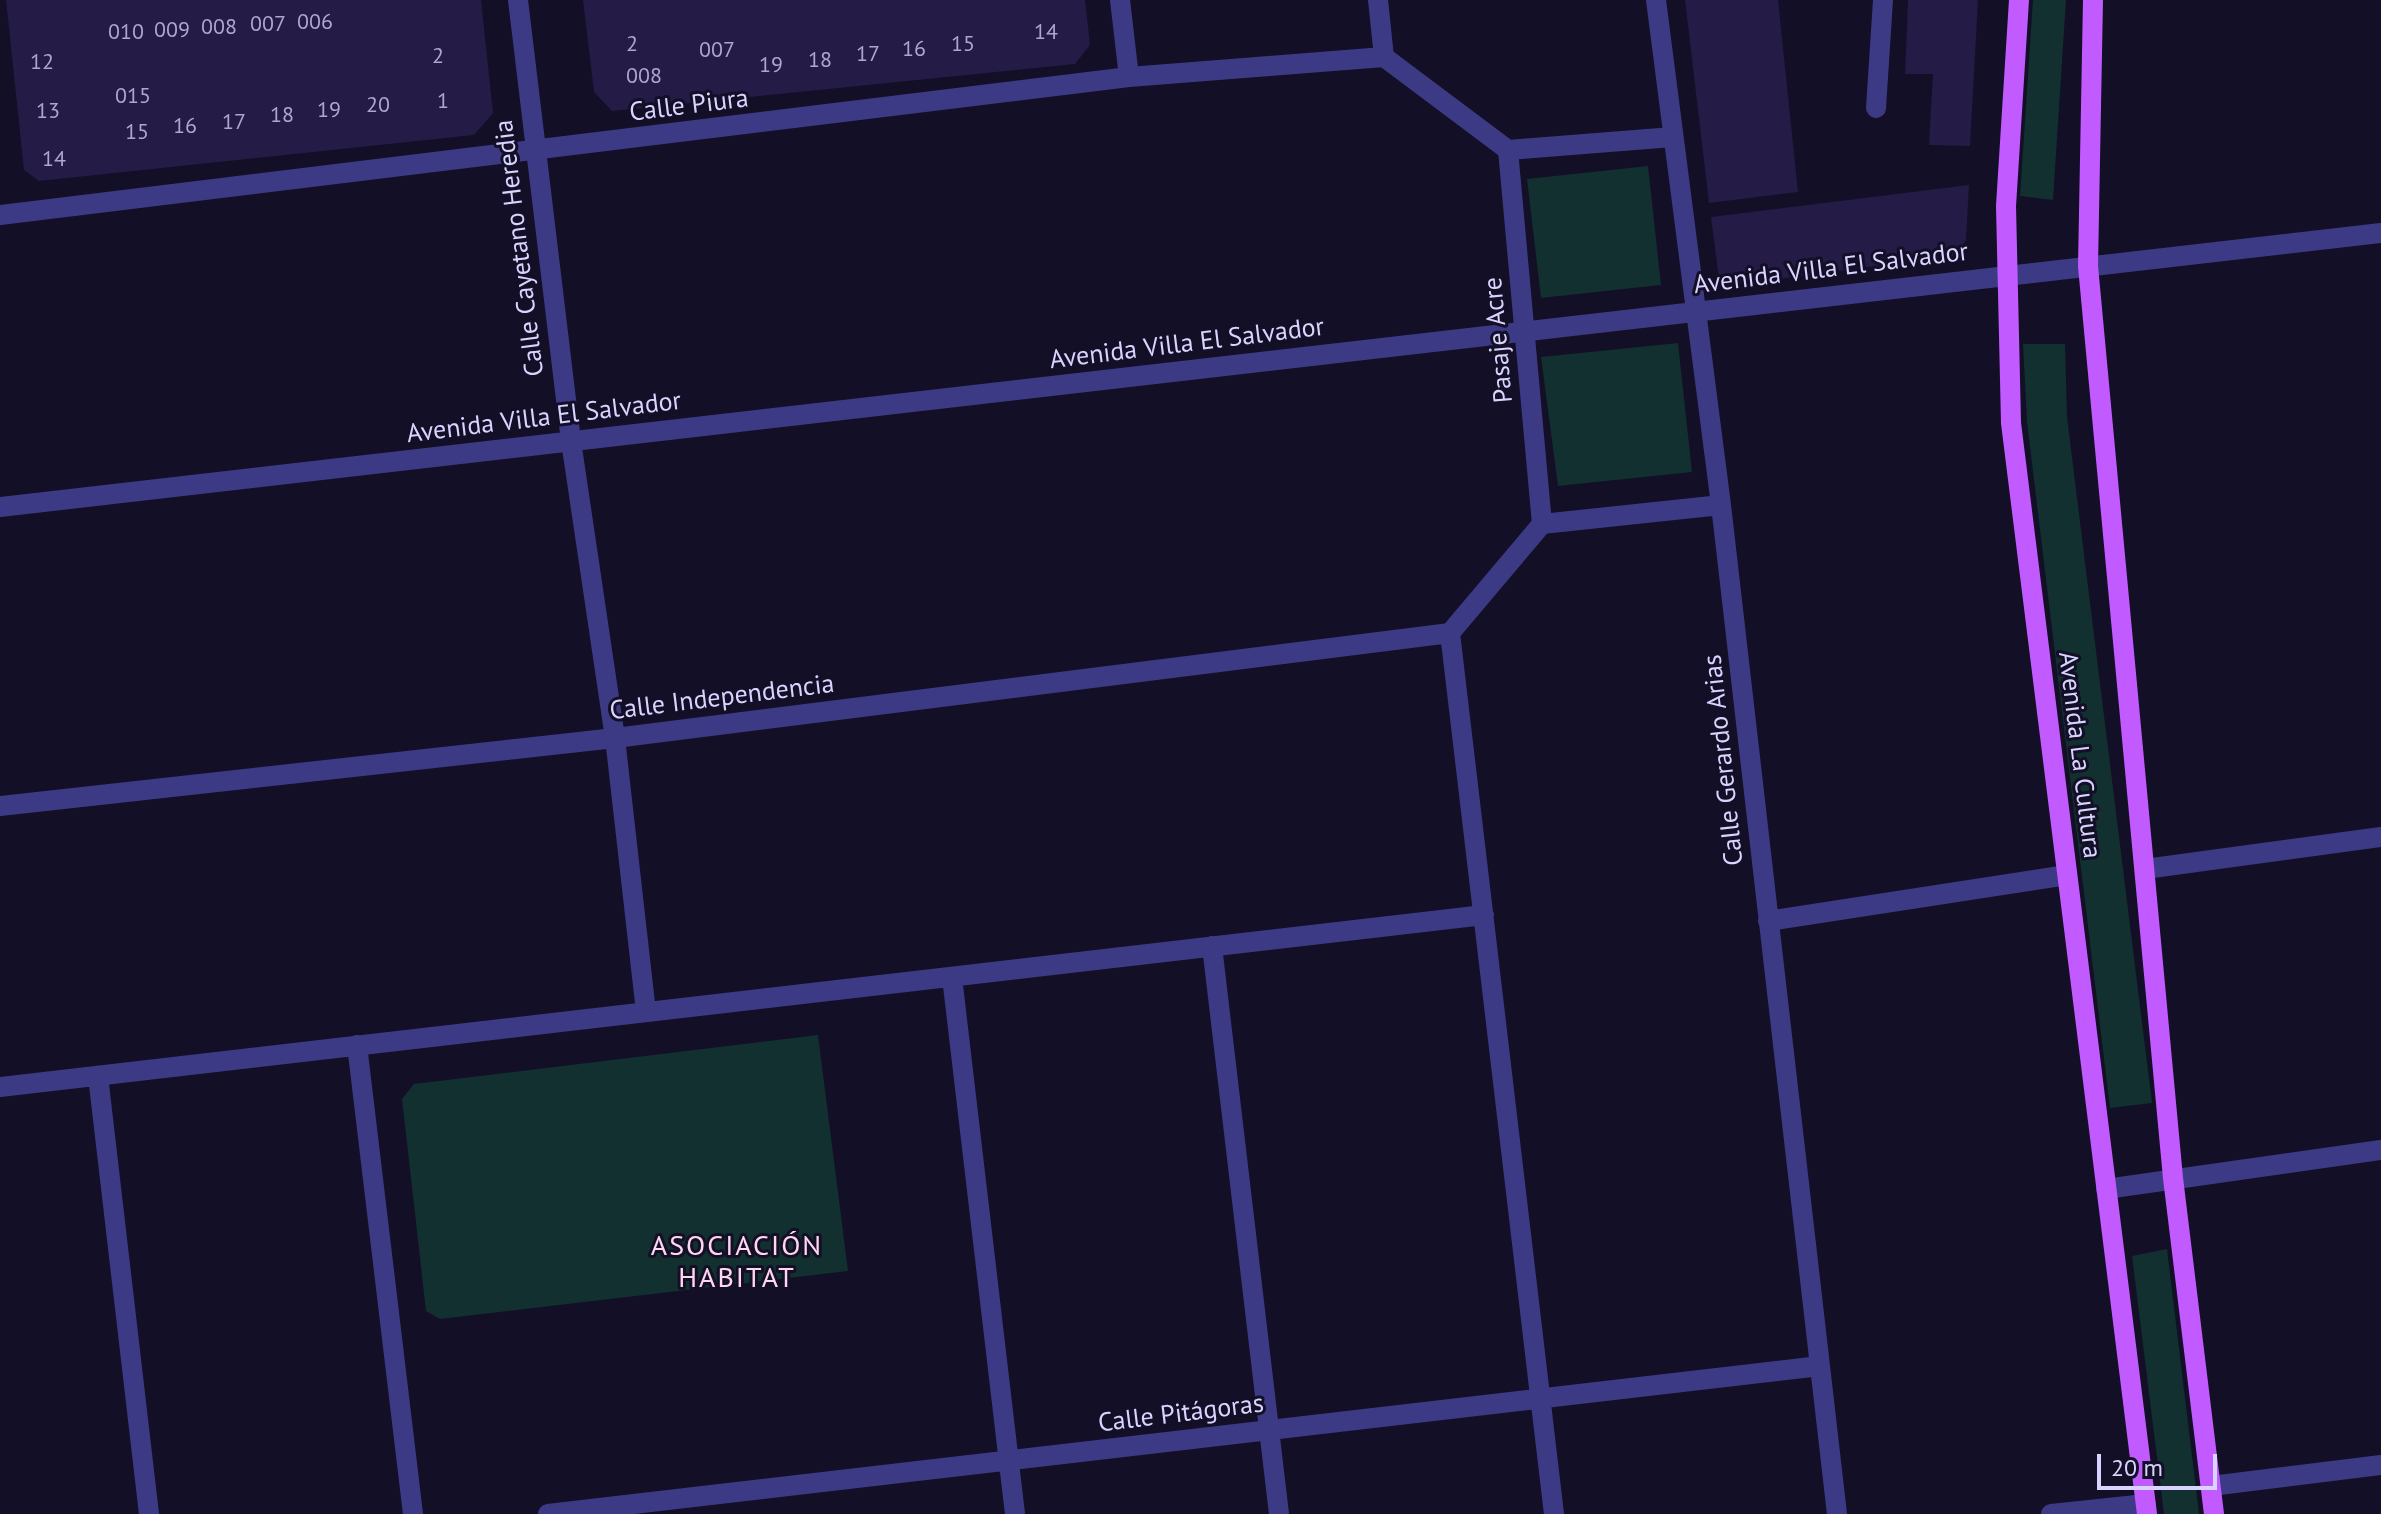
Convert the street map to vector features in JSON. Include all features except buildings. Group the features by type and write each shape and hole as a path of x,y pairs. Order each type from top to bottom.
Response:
{"main road":[{"name":"Avenida La Cultura","path":"2019,0 2006,206 2011,423 2146,1509"},
{"name":"Avenida La Cultura","path":"2093,0 2088,266 2173,1178 2214,1514"}],"street":[{"name":"Calle Cayetano Heredia","path":"518,0 571,441 615,738 646,1012"},
{"path":"1120,0 1129,77"},
{"path":"1378,0 1384,57 1508,150 1673,137"},
{"name":"Calle Gerardo Arias","path":"1656,0 1721,505 1837,1514"},
{"path":"1876,108 1883,0"},
{"name":"Calle Piura","path":"0,215 1129,77 1384,57"},
{"name":"Pasaje Acre","path":"1508,150 1542,524"},
{"name":"Avenida Villa El Salvador","path":"0,507 2381,233"},
{"path":"1554,1514 1450,633 1542,524 1721,505"},
{"name":"Calle Independencia","path":"0,806 615,738 1450,633"},
{"path":"2145,869 2381,837"},
{"path":"1768,921 2067,875"},
{"path":"0,1087 1484,915"},
{"path":"1212,946 1279,1514"},
{"path":"952,977 1015,1514"},
{"path":"357,1045 413,1514"},
{"path":"98,1076 149,1514"},
{"path":"2106,1189 2381,1150"},
{"name":"Calle Pitágoras","path":"548,1514 715,1504 1009,1461 1820,1366"},
{"path":"2211,1486 2381,1465"},
{"path":"2051,1514 2146,1509"}],"green space":[{"path":"2033,0 2066,0 2053,200 2020,196"},
{"path":"1648,166 1661,285 1541,298 1527,179"},
{"path":"1678,343 1692,472 1558,486 1541,357"},
{"path":"2023,344 2065,344 2067,417 2152,1103 2110,1108 2027,422"},
{"path":"818,1035 848,1271 440,1319 426,1311 402,1099 414,1084"},
{"path":"2167,1249 2199,1514 2164,1514 2132,1256"}],"district":[{"name":"ASOCIACIÓN HABITAT","path":"737,1263"}]}
